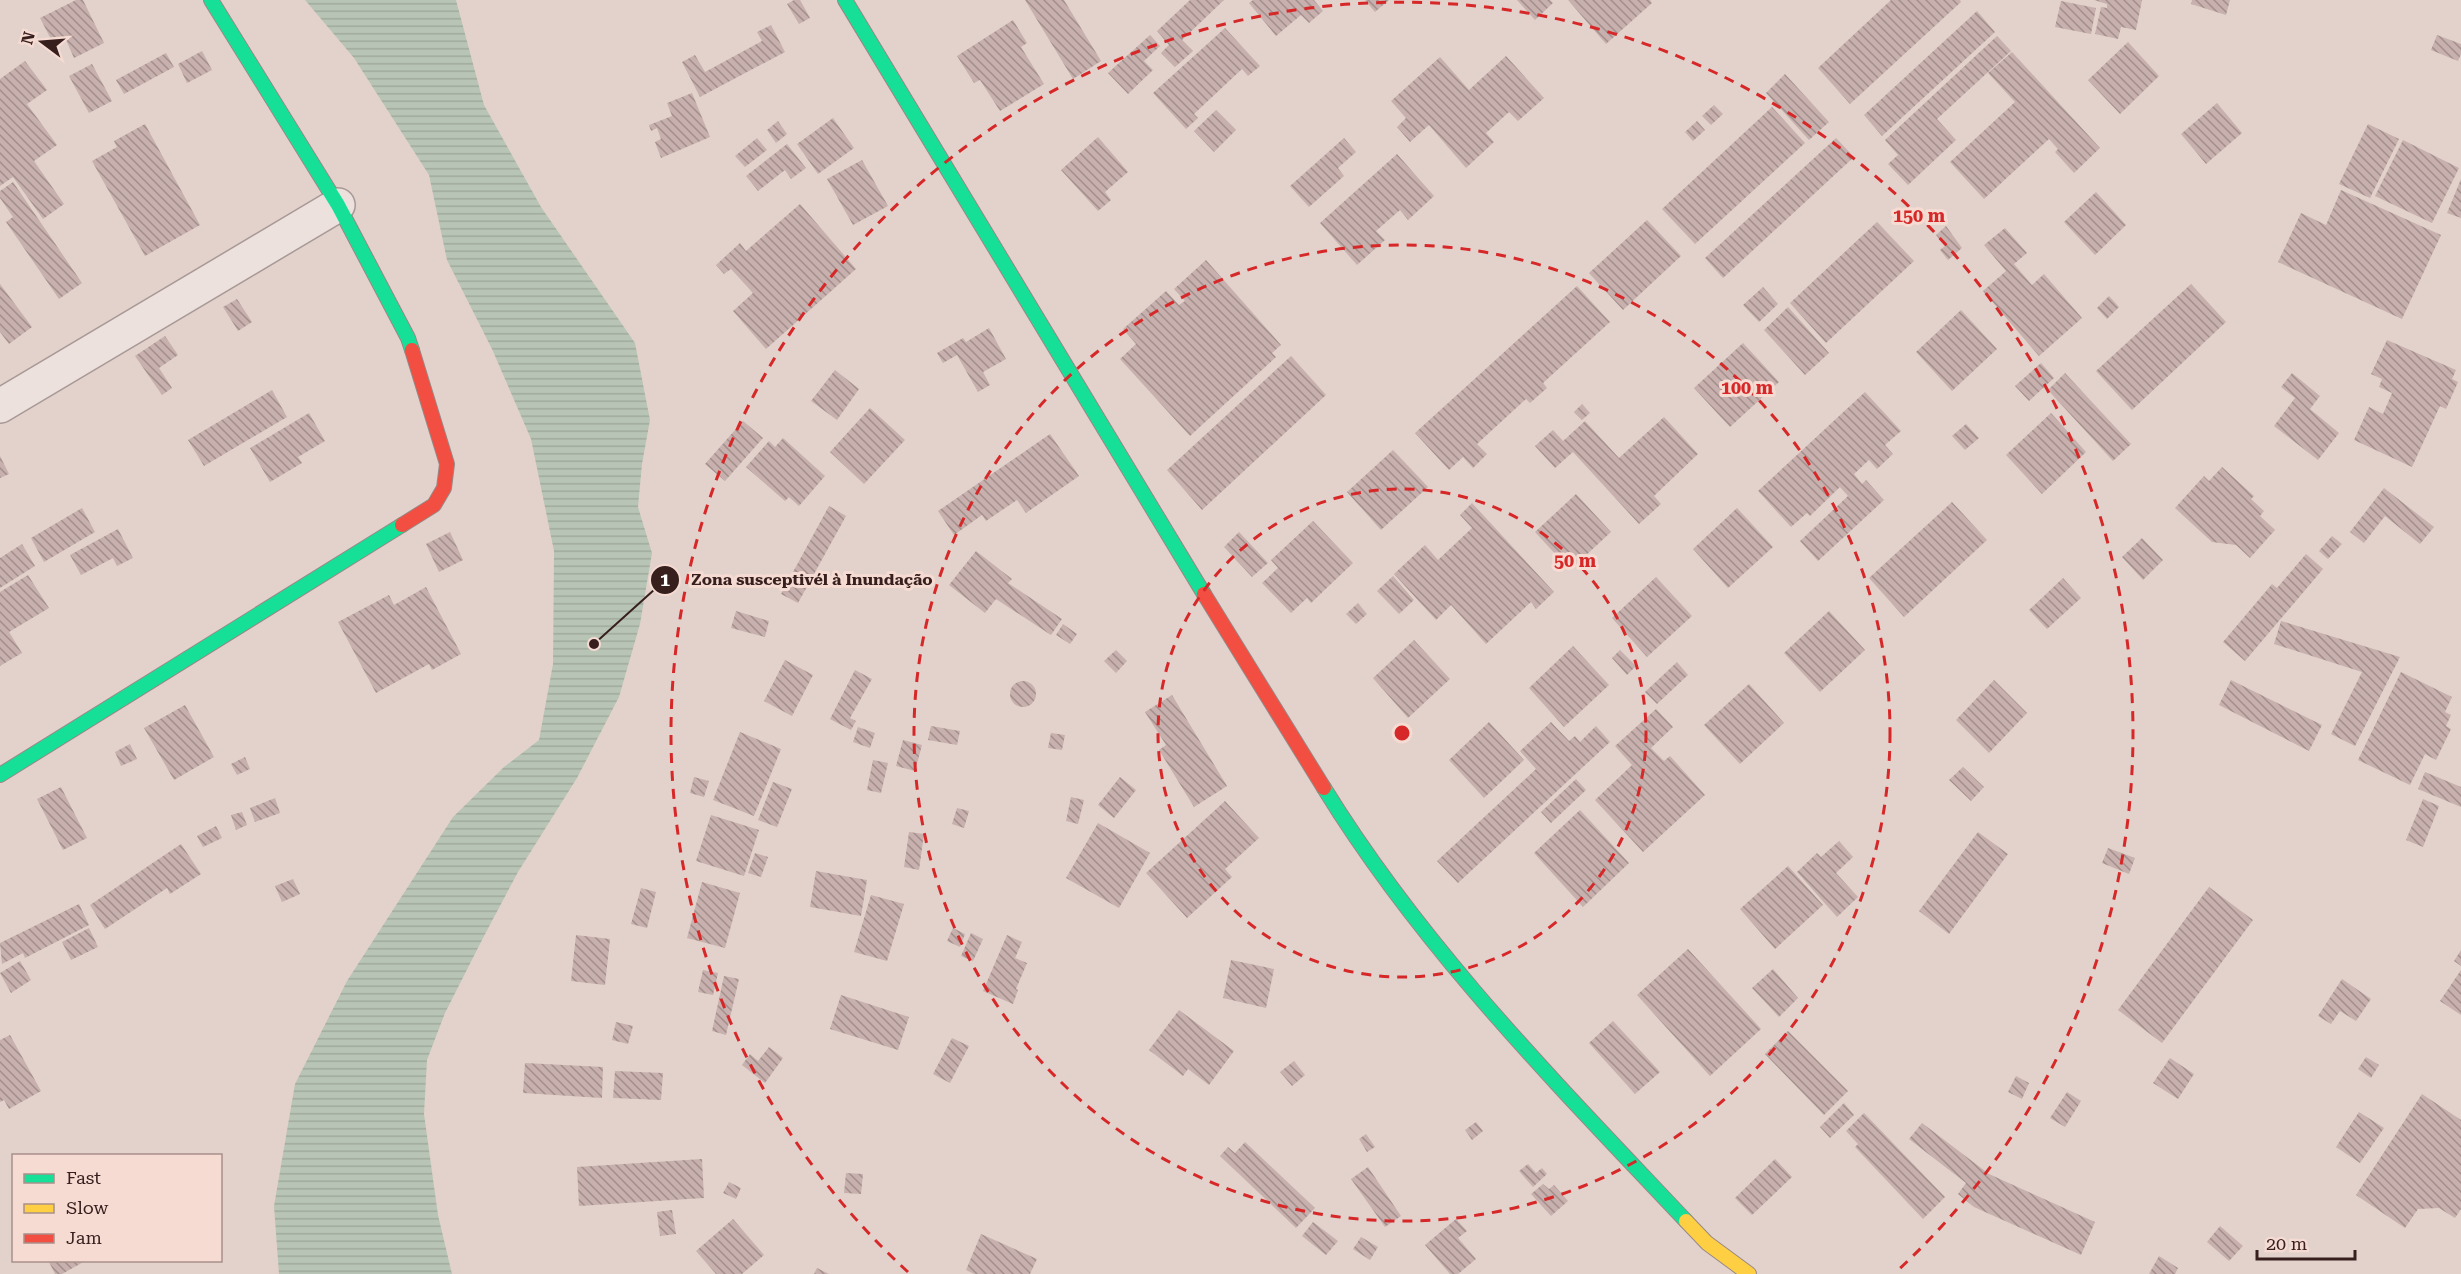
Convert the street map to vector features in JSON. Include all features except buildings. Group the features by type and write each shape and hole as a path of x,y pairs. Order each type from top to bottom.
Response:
{"main road":[{"path":"0,775 434,505 444,488 447,464 408,338 338,205 211,0"},
{"path":"845,0 1196,582 1343,819 1410,914 1536,1062 1707,1243 1749,1274"}],"street":[{"path":"0,406 338,205"}],"shaded area":[{"path":"305,0 456,0 484,105 541,207 635,343 650,420 642,464 638,507 652,553 640,624 619,697 577,778 518,872 483,938 445,1013 427,1060 424,1114 438,1215 452,1274 279,1274 274,1206 295,1084 347,981 453,817 504,767 539,740 553,664 554,551 531,439 492,349 447,260 429,175 354,58"}],"traffic: fast":[{"path":"211,0 338,205 408,338 412,350"},
{"path":"845,0 1204,594"},
{"path":"0,775 402,525"},
{"path":"1324,788 1404,904 1448,960 1541,1066 1686,1221"}],"traffic: slow":[{"path":"1686,1221 1707,1243 1749,1274"}],"traffic: jam":[{"path":"402,525 434,505 444,488 447,464 412,350"},
{"path":"1204,594 1324,788"}],"place":[{"name":"Zona susceptivél à Inundação","path":"594,644"}]}
